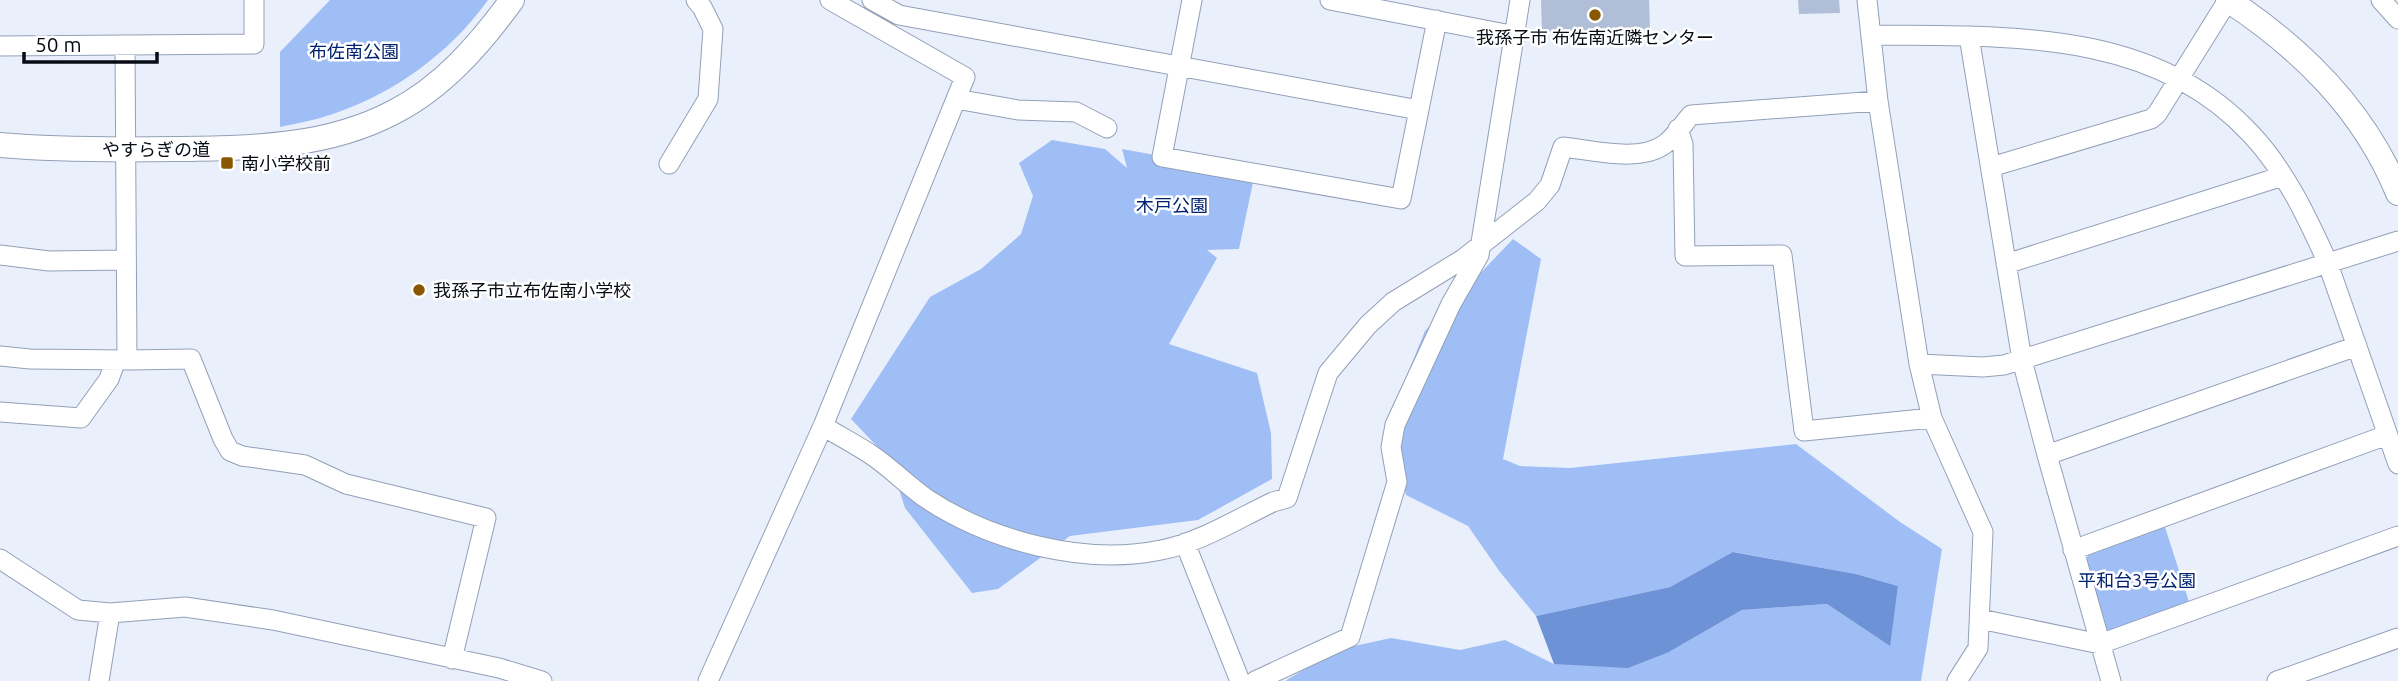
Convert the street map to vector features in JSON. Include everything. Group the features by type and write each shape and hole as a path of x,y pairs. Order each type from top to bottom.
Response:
{"street":[{"path":"0,46 254,44 254,0"},
{"name":"やすらぎの道","path":"0,145 126,150 270,146 321,139 358,128 394,112 439,81 481,41 512,0"},
{"path":"670,164 708,99 713,29 696,0"},
{"path":"709,19 718,0"},
{"path":"708,681 823,426 965,77 830,0"},
{"path":"872,0 899,15 1419,110"},
{"path":"1192,0 1162,157 1401,199 1437,20"},
{"path":"1330,0 1516,36"},
{"path":"1255,681 1350,637 1397,482 1391,447 1395,425 1451,304 1479,255 1520,0"},
{"path":"1867,0 1878,101 1919,364 1932,418 1983,531 1978,648 1957,681"},
{"path":"1991,167 2151,120 2228,0 2276,33 2324,78 2367,134 2398,193"},
{"path":"2381,0 2398,19"},
{"path":"1871,35 1969,36 2062,42 2098,49 2146,64 2178,79 2204,93 2228,112 2251,134 2283,176 2327,261 2398,464"},
{"path":"1969,36 2022,360 2046,455 2111,681"},
{"path":"0,412 81,418 121,360 125,260 125,45"},
{"path":"956,99 1017,110 1076,112 1107,128"},
{"path":"823,426 873,456 926,499 979,528 1050,549 1118,555 1160,551 1185,543 1287,498 1328,373 1368,325 1393,302 1463,259 1481,242 1537,201 1550,185 1563,147 1640,155 1668,143 1691,116 1878,101"},
{"path":"1678,129 1684,144 1685,256 1782,255 1804,431 1932,418"},
{"path":"2006,264 2283,176"},
{"path":"1919,364 1983,367 2004,365 2398,240"},
{"path":"0,255 49,261 125,260"},
{"path":"2046,455 2357,345"},
{"path":"0,356 30,359 191,359 230,451 242,456 305,465 346,484 486,518 452,659"},
{"path":"2073,550 2387,435"},
{"path":"1980,619 2100,644 2398,536"},
{"path":"1185,543 1240,681"},
{"path":"0,559 78,610 110,613 185,607 273,620 542,681"},
{"path":"99,681 110,613"},
{"path":"2277,681 2398,638"}],"green space":[{"name":"布佐南公園","path":"330,0 488,0 439,54 399,83 333,114 280,127 280,52"},
{"name":"木戸公園","path":"1052,140 1105,149 1127,168 1122,149 1255,173 1239,249 1207,250 1217,258 1169,344 1257,373 1271,433 1272,479 1198,520 1070,536 998,589 972,593 905,508 889,459 851,419 930,297 981,269 1021,234 1033,196 1019,163"},
{"path":"1513,239 1541,259 1503,459 1520,466 1570,468 1796,444 1900,522 1942,549 1921,681 1285,681 1336,650 1391,638 1460,650 1505,640 1554,664 1669,652 1742,610 1827,604 1889,645 1898,586 1856,574 1734,552 1670,587 1536,616 1500,572 1468,526 1406,495 1388,422 1425,331"},
{"name":"平和台3号公園","path":"2165,527 2190,605 2112,632 2107,631 2085,561 2089,554"}],"shaded area":[{"path":"1733,552 1856,574 1898,586 1890,646 1827,604 1742,610 1669,652 1628,668 1554,664 1536,616 1670,587"}],"building":[{"name":"我孫子市 布佐南近隣センター","path":"1541,0 1649,0 1650,29 1542,32"},
{"path":"1798,0 1839,0 1840,13 1799,14"}],"place":[{"name":"我孫子市 布佐南近隣センター","path":"1595,15"},
{"name":"南小学校前","path":"227,163"},
{"name":"我孫子市立布佐南小学校","path":"419,290"}]}
